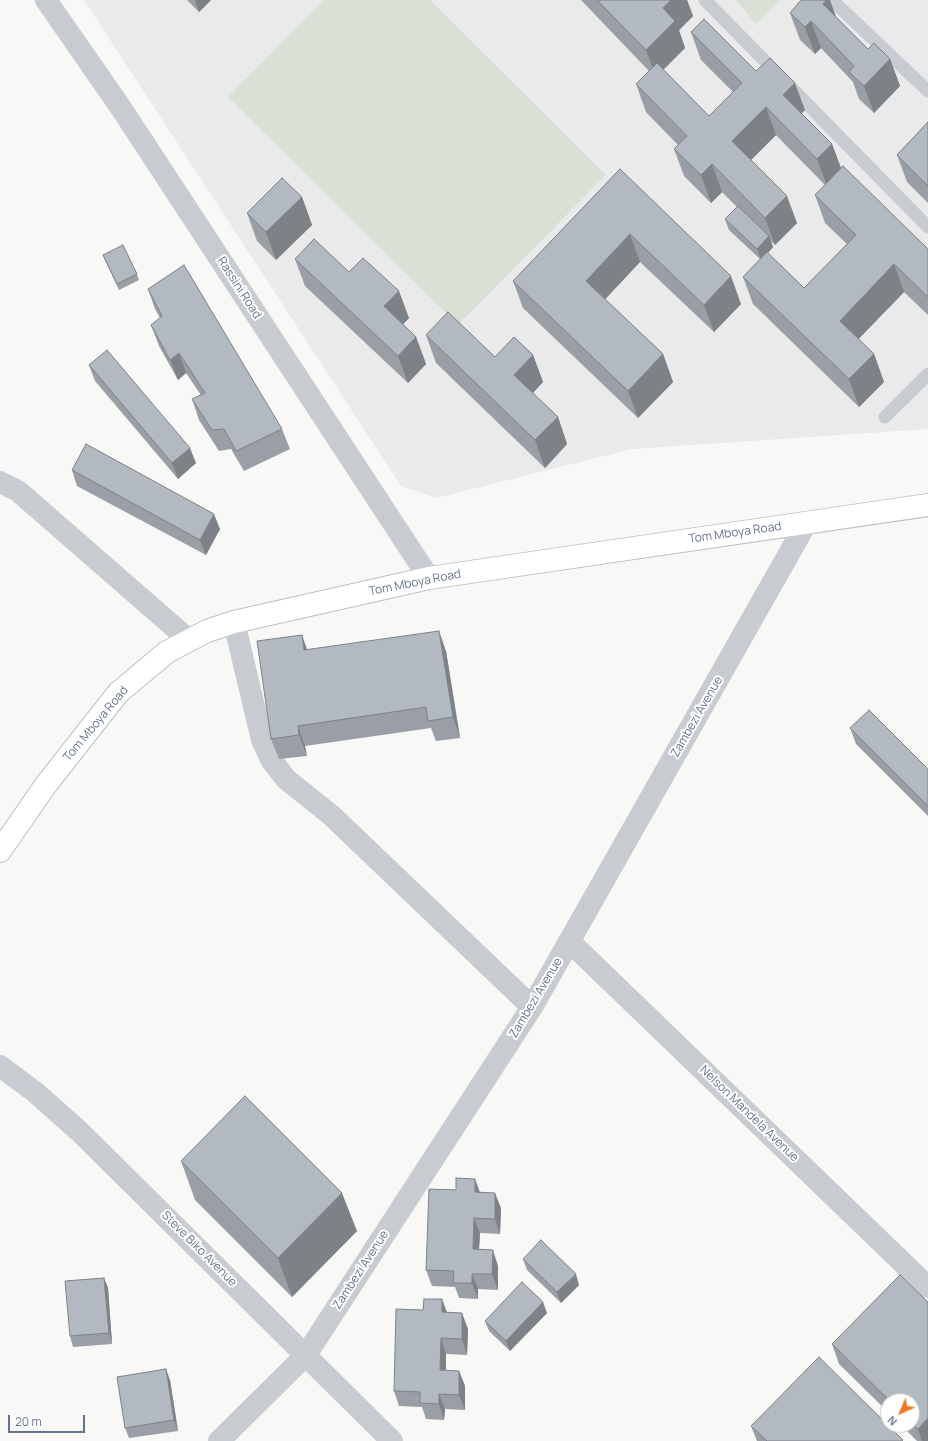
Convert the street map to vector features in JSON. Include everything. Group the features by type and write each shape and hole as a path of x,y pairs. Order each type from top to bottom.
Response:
{"main road":[{"name":"Tom Mboya Road","path":"0,851 45,786 118,693 167,652 208,631 234,622 429,578 928,504"}],"street":[{"name":"Rassini Road","path":"46,0 126,115 429,578"},
{"path":"0,482 18,491 189,640"},
{"name":"Zambezi Avenue","path":"219,1441 306,1355 532,1007 807,522"},
{"path":"234,622 262,740 272,761 286,779 331,814 532,1007"},
{"name":"Nelson Mandela Avenue","path":"569,941 928,1287"},
{"name":"Steve Biko Avenue","path":"0,1066 35,1092 80,1132 392,1441"}],"lane":[{"path":"705,0 928,227"},
{"path":"832,0 928,91"},
{"path":"885,416 928,374"}],"shaded area":[{"path":"84,0 928,0 928,429 632,449 436,498 401,486"},
{"path":"324,0 430,0 606,175 458,325 228,97"},
{"path":"736,0 780,0 756,24"}],"building":[{"path":"597,0 671,0 663,8 675,21 646,50"},
{"path":"801,0 826,0 823,4 868,49 874,43 890,59 864,86 849,72 854,66 811,21 805,27 790,13"},
{"path":"704,19 756,71 770,58 795,83 783,95 832,144 817,159 766,107 732,141 787,196 765,218 712,164 701,175 674,149 687,136 636,84 657,63 709,116 742,83 691,32"},
{"path":"928,122 928,186 897,155"},
{"path":"843,166 928,249 928,297 894,264 840,321 874,354 849,379 743,277 767,252 804,288 856,235 815,195"},
{"path":"620,169 731,276 704,305 630,234 586,281 663,354 628,391 513,281"},
{"path":"282,178 302,197 266,232 247,213"},
{"path":"738,206 769,236 757,249 725,219"},
{"path":"314,239 349,272 363,258 399,291 384,306 416,337 398,356 295,259"},
{"path":"123,245 137,274 117,284 103,255"},
{"path":"184,265 282,429 236,451 224,429 212,430 192,399 205,393 179,353 170,360 151,325 162,316 148,289"},
{"path":"448,312 495,357 514,337 533,355 514,375 558,417 535,440 426,335"},
{"path":"107,350 190,448 172,463 89,365"},
{"path":"86,444 214,514 200,540 72,470"},
{"path":"439,631 453,717 428,721 426,707 298,726 299,735 271,739 257,641 302,635 304,650"},
{"path":"869,710 928,769 928,806 850,728"},
{"path":"245,1096 342,1193 278,1258 181,1161"},
{"path":"456,1178 475,1179 475,1192 495,1193 495,1219 474,1218 473,1249 493,1250 492,1274 472,1274 472,1283 453,1283 454,1271 426,1270 429,1189 456,1190"},
{"path":"541,1240 576,1274 557,1292 523,1259"},
{"path":"900,1275 928,1302 928,1418 920,1427 920,1393 882,1393 832,1344"},
{"path":"104,1278 109,1333 70,1336 65,1281"},
{"path":"522,1282 543,1302 506,1341 485,1321"},
{"path":"424,1299 442,1299 442,1312 462,1313 462,1339 441,1338 440,1370 459,1371 459,1395 439,1394 439,1404 420,1403 420,1392 394,1391 396,1309 423,1310"},
{"path":"819,1357 880,1417 880,1433 896,1433 903,1440 767,1441 751,1426"},
{"path":"166,1369 174,1420 125,1428 117,1377"}]}
